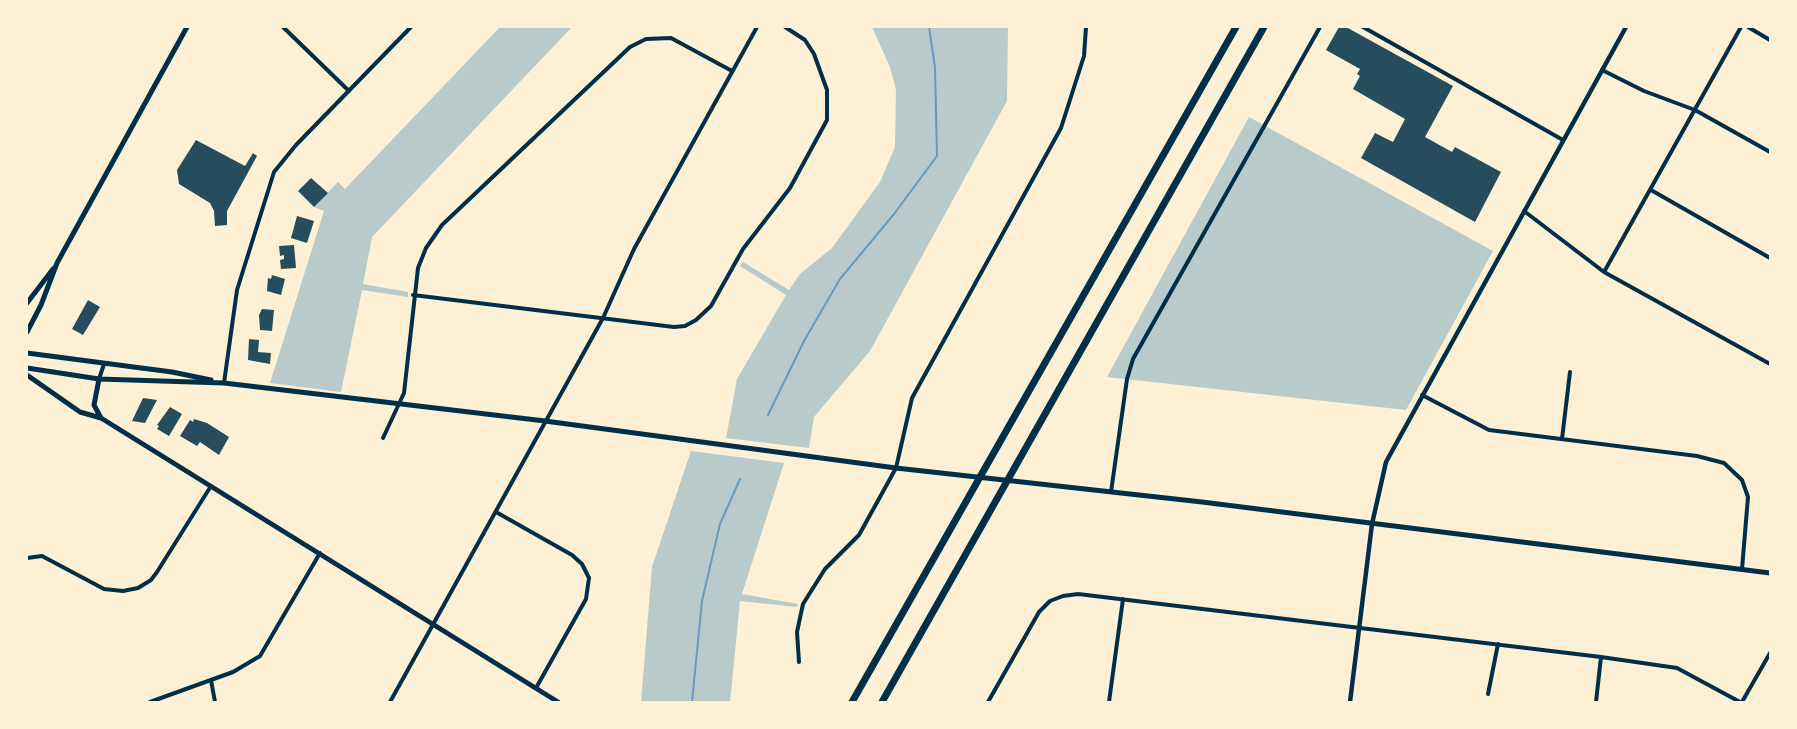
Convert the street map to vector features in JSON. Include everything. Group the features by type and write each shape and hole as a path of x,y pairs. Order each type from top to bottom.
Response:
{"highway":[{"path":"852,702 1236,27"},
{"path":"882,702 1264,27"}],"main road":[{"path":"27,332 57,262 188,27"},
{"path":"27,303 57,262"},
{"path":"27,353 172,372 224,383"},
{"path":"27,368 99,379 224,383 545,421 896,468 1770,573"},
{"path":"27,375 80,412 101,418 558,702"},
{"path":"99,379 94,405 101,418"}],"street":[{"path":"283,27 349,91"},
{"path":"224,383 237,290 274,172 411,27"},
{"path":"390,702 603,318 633,249 757,27"},
{"path":"413,295 680,327 696,320 711,306 743,249 797,178 827,120 827,90 814,54 805,40 785,27"},
{"path":"799,662 797,632 803,604 825,569 859,536 896,468 912,398 1061,128 1084,56 1086,27"},
{"path":"1111,493 1127,379 1133,359 1320,27"},
{"path":"1363,27 1563,140"},
{"path":"1350,702 1372,524 1386,462 1626,27"},
{"path":"1604,272 1742,27"},
{"path":"1748,27 1770,40"},
{"path":"383,438 401,404 407,377 413,295 421,259 442,225 630,47 646,39 671,39 732,71"},
{"path":"1602,70 1644,91 1695,110 1770,152"},
{"path":"1651,190 1770,258"},
{"path":"1524,211 1604,272 1770,364"},
{"path":"99,379 104,364"},
{"path":"1562,439 1570,372"},
{"path":"1422,395 1489,430 1712,459 1729,466 1742,480 1748,497 1742,570"},
{"path":"27,558 42,556 104,589 123,591 138,588 146,584 157,572 210,486"},
{"path":"496,512 572,555 582,564 589,578 586,599 536,688"},
{"path":"150,702 248,665 260,656 320,553"},
{"path":"988,702 1030,626 1044,606 1063,596 1078,594 1498,644 1677,668 1741,702 1770,653"},
{"path":"1109,702 1123,599"},
{"path":"1488,694 1498,644"},
{"path":"1596,702 1601,657"},
{"path":"211,680 215,702"}],"shaded area":[{"path":"500,27 572,27 372,237 363,284 408,292 408,297 362,290 341,392 270,383 324,211 314,207 338,182 345,189"},
{"path":"872,27 1008,27 1007,101 870,351 814,417 809,448 726,438 737,379 786,295 740,266 743,262 789,290 800,274 832,248 880,182 895,147 896,90 890,67"},
{"path":"1249,117 1493,251 1406,410 1107,377"},
{"path":"691,451 784,463 742,594 798,604 797,607 740,601 730,702 641,702 652,567"}],"building":[{"path":"1339,27 1346,27 1453,86 1425,137 1452,152 1455,147 1501,172 1475,222 1361,158 1375,133 1393,142 1405,119 1353,89 1360,76 1357,74 1360,69 1326,50"},
{"path":"196,140 245,166 253,153 257,156 227,211 227,225 215,226 214,211 210,203 179,184 177,170"},
{"path":"311,178 328,193 314,207 298,191"},
{"path":"297,216 314,221 307,243 291,238"},
{"path":"294,245 296,268 281,269 280,260 284,259 284,255 280,256 279,246"},
{"path":"272,275 285,279 281,295 267,291 268,278 271,279"},
{"path":"88,300 100,307 83,335 72,329"},
{"path":"262,309 274,310 272,331 260,330 259,315"},
{"path":"249,339 259,340 258,352 271,353 270,364 248,360"},
{"path":"143,398 157,400 145,423 132,421"},
{"path":"170,407 182,414 169,436 157,429 159,426 157,425"},
{"path":"194,419 207,423 229,437 219,455 200,442 197,446 180,436 190,420 193,422"}],"waterway":[{"path":"768,415 804,341 840,279 894,214 937,156 935,67 929,27"},
{"path":"692,702 702,601 720,524 740,479"}]}
